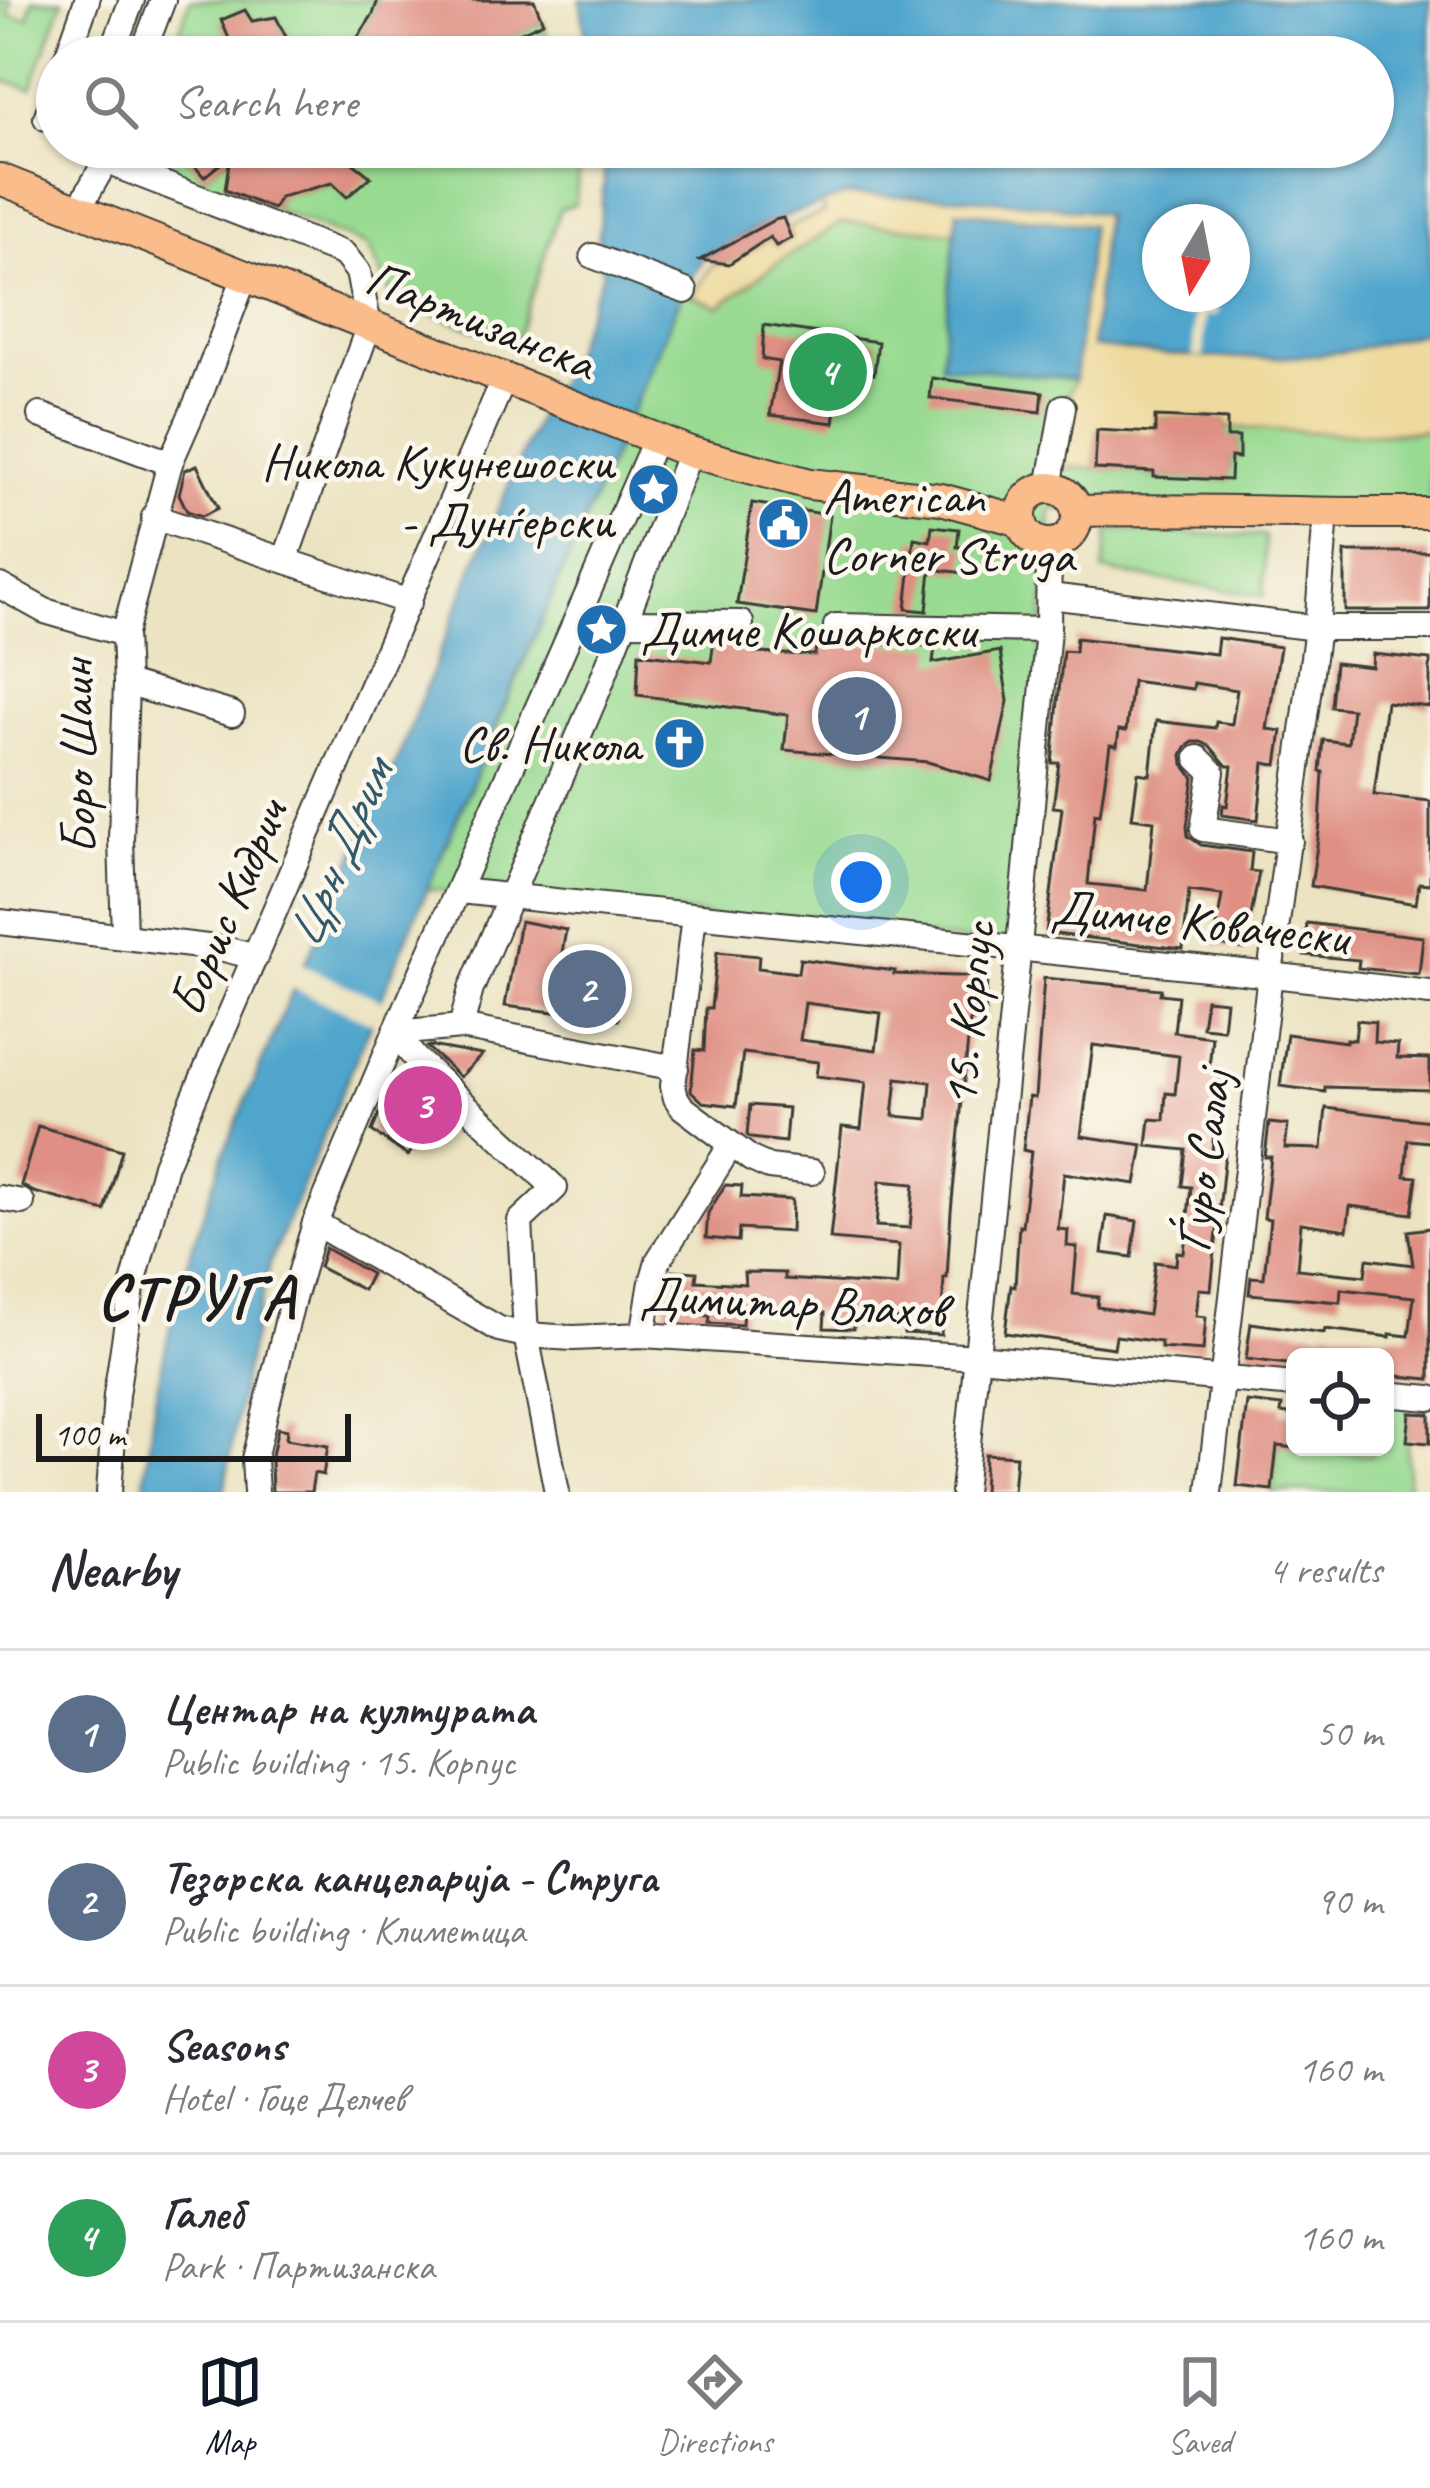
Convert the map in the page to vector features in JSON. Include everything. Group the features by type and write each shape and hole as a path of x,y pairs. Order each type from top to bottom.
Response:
{"main road":[{"name":"Партизанска","path":"0,179 690,452 810,484 940,499 1034,501"},
{"path":"1062,491 1077,511 1070,534 1060,541 1036,541 1027,532 1034,501 1062,491"},
{"path":"1077,511 1430,513"}],"street":[{"path":"75,36 87,0"},
{"path":"118,36 132,0"},
{"path":"149,36 163,0"},
{"path":"78,210 99,168"},
{"path":"122,168 344,254 358,272 369,326 285,560"},
{"path":"593,256 685,292"},
{"path":"124,634 170,463 245,276"},
{"name":"Борис Кидрич","path":"109,1492 116,1395 132,1288 165,1165 409,602 512,382"},
{"path":"1034,501 1063,407"},
{"path":"40,415 170,463"},
{"path":"256,1492 254,1459 315,1223 656,440"},
{"path":"461,1027 508,896 599,688 690,452"},
{"name":"Ѓуро Салај","path":"1209,1492 1270,974 1317,628 1326,514"},
{"path":"154,517 409,602"},
{"name":"15. Корпус","path":"963,1492 1048,630 1049,544"},
{"name":"Боро Шаин","path":"0,586 45,611 124,634 124,937"},
{"path":"1049,596 1317,628 1430,628"},
{"path":"624,622 741,623"},
{"path":"836,626 1048,630"},
{"path":"126,682 232,714"},
{"path":"1198,758 1212,772 1204,829 1290,841"},
{"name":"Димче Ковачески","path":"459,891 1019,946 1430,993"},
{"path":"694,916 673,1086 676,1098 731,1145 769,1167 812,1172"},
{"path":"0,922 256,957"},
{"path":"395,1033 461,1027 676,1067"},
{"path":"395,1033 415,1058 555,1188 520,1221 526,1335 557,1492"},
{"path":"644,1335 658,1261 731,1145"},
{"name":"Димитар Влахов","path":"315,1223 499,1329 526,1335 644,1335 1286,1384"},
{"path":"1394,1395 1430,1398"}],"green space":[{"path":"0,0 11,0 9,15 28,19 33,0 63,0 50,36 36,36 36,75 31,89 0,79"},
{"path":"190,0 378,0 358,36 287,36 276,18 252,21 245,10 222,21 228,36 178,36"},
{"path":"543,22 547,36 512,36"},
{"path":"158,168 196,168 204,177 215,168 238,168 227,181 225,193"},
{"path":"346,168 579,168 575,204 560,209 515,344 394,300 368,246 273,209 290,176 297,193 332,183 347,197"},
{"path":"842,221 955,232 942,365 1075,379 1063,407 1054,466 1229,480 1231,457 1239,457 1239,438 1226,437 1227,427 1390,434 1430,430 1430,513 1051,509 1019,946 427,889 683,292 719,307"},
{"path":"1109,531 1265,536 1264,596 1103,571"},
{"path":"1394,1395 1411,1396 1408,1492 1272,1492 1277,1445 1286,1446 1286,1456 1394,1456"}],"sand":[{"path":"845,195 975,198 1104,213 1093,347 1188,356 1283,357 1357,348 1430,330 1430,430 1303,432 1227,427 1226,420 1156,417 1154,477 1136,471 1138,432 1097,430 1095,469 1054,466 1063,407 1075,379 958,211 955,232 842,222 719,307 693,296 710,268 729,264 770,237 776,246 791,238 787,228 824,212 820,202"}],"water":[{"path":"580,0 1430,0 1430,330 1347,351 1283,357 1188,356 1092,347 1104,214 1041,204 845,195 760,226 704,257 685,288 519,671 270,1263 244,1374 224,1492 143,1492 155,1398 178,1290 224,1152 397,761 540,412 562,375 603,273 597,252 604,168 1394,168 1394,36 586,36"},
{"path":"957,211 1091,225 1075,379 941,365"}],"pier":[{"path":"1217,312 1217,316 1205,316 1204,357 1193,357 1194,316 1182,315"},
{"path":"298,963 385,1002 376,1025 288,986"}],"building":[{"path":"378,0 534,0 543,22 512,36 359,36"},
{"path":"245,10 252,21 276,17 286,36 228,36 221,20"},
{"path":"228,168 359,168 371,177 347,197 332,183 280,197 273,209 225,190"},
{"path":"783,218 791,238 776,246 770,237 729,264 700,260 774,220"},
{"path":"764,325 878,342 874,374 841,369 834,423 770,415 779,362 762,359"},
{"path":"932,378 1043,392 1041,412 930,398"},
{"path":"1155,417 1227,420 1227,437 1239,437 1239,458 1231,457 1230,480 1095,469 1097,430 1155,433"},
{"path":"197,465 218,508 202,516 187,511 179,494 185,470"},
{"path":"752,503 830,515 816,615 737,604"},
{"path":"932,526 959,529 957,547 967,547 965,573 931,569 927,611 906,609 914,538 930,541"},
{"path":"1345,552 1430,552 1430,611 1345,611"},
{"path":"817,634 836,643 935,646 933,663 1000,651 1008,701 991,781 928,762 784,750 788,715 637,695 639,653 711,662 714,640 756,644 754,653 815,655"},
{"path":"1076,638 1216,654 1218,638 1280,647 1267,729 1282,731 1277,765 1264,763 1258,820 1222,815 1232,766 1210,746 1193,742 1182,755 1194,778 1188,836 1201,845 1252,852 1250,871 1259,872 1245,949 1214,944 1222,895 1189,891 1183,949 1046,933 1062,808 1053,807 1059,763 1052,763 1063,651 1075,652","holes":["1132,681 1193,689 1194,683 1237,690 1232,724 1216,722 1215,728 1156,721 1150,775 1138,773 1132,818 1154,821 1147,890 1088,884 1095,813 1100,814 1110,745 1117,746 1119,730 1126,731"]},
{"path":"1373,654 1430,660 1430,707 1386,702 1374,795 1430,801 1430,884 1419,883 1416,904 1311,886 1320,825 1323,740 1348,743 1352,709 1331,707 1335,663 1372,667"},
{"name":"Св. Никола","path":"663,731 697,734 696,755 661,752"},
{"path":"520,921 566,930 558,976 623,982 618,1020 505,1006"},
{"path":"1307,923 1423,937 1419,974 1358,968 1359,960 1304,955"},
{"path":"717,952 759,956 758,968 798,973 800,959 894,974 987,977 985,1022 970,1020 941,1335 904,1333 905,1320 854,1317 854,1329 824,1328 825,1313 797,1309 743,1306 742,1325 709,1323 710,1316 664,1312 673,1270 697,1272 696,1281 745,1284 744,1272 785,1273 785,1279 897,1286 899,1245 830,1239 842,1127 861,1129 866,1082 816,1076 818,1062 743,1053 736,1106 703,1102 691,1091 695,1050 704,1051 706,1008 711,1008","holes":["805,1003 881,1013 876,1050 800,1040","897,1078 931,1082 928,1119 893,1116","880,1181 914,1184 910,1228 876,1226"]},
{"path":"1044,978 1161,989 1160,994 1178,996 1174,1032 1212,1037 1209,1069 1220,1070 1212,1152 1225,1153 1211,1290 1199,1289 1196,1316 1206,1317 1203,1351 1161,1348 1161,1342 1116,1336 1114,1348 1005,1333 1031,1152 1023,1150 1029,1097 1035,1098","holes":["1093,1045 1179,1056 1175,1094 1166,1093 1164,1120 1150,1119 1147,1146 1186,1150 1182,1186 1191,1187 1184,1253 1177,1252 1176,1265 1155,1262 1148,1315 1097,1307 1098,1297 1073,1294 1077,1247 1067,1246 1068,1230 1058,1229 1064,1173 1136,1184 1143,1145 1081,1136"]},
{"path":"1206,999 1226,1001 1223,1029 1202,1027"},
{"path":"1357,1020 1375,1022 1374,1042 1398,1044 1397,1058 1430,1059 1430,1090 1325,1087 1325,1092 1280,1086 1287,1034 1346,1042 1355,1040"},
{"path":"430,1046 482,1055 460,1077"},
{"path":"385,1100 421,1135 408,1156 372,1131"},
{"path":"750,1105 788,1108 785,1142 747,1135"},
{"path":"1326,1108 1430,1121 1430,1142 1408,1140 1405,1176 1417,1177 1412,1214 1350,1206 1347,1230 1301,1223 1297,1269 1365,1276 1367,1259 1413,1265 1408,1231 1430,1228 1430,1379 1394,1376 1394,1348 1286,1348 1286,1364 1246,1359 1251,1323 1324,1333 1325,1329 1409,1336 1414,1297 1341,1289 1340,1302 1249,1294 1251,1277 1264,1278 1270,1219 1264,1218 1271,1157 1265,1157 1269,1123 1288,1125 1285,1148 1322,1149"},
{"path":"38,1126 122,1150 105,1211 21,1185"},
{"path":"725,1185 742,1186 741,1197 792,1200 791,1232 739,1229 738,1241 706,1238 708,1213"},
{"path":"1107,1216 1137,1221 1132,1257 1102,1253"},
{"path":"325,1248 371,1274 363,1290 319,1267"},
{"path":"1247,1402 1282,1406 1286,1447 1277,1446 1272,1490 1237,1486"},
{"path":"1410,1413 1430,1414 1430,1443 1407,1441"},
{"path":"278,1428 287,1430 286,1439 328,1446 323,1475 314,1473 311,1492 272,1492 271,1460"},
{"path":"985,1454 1016,1456 1013,1492 983,1492"}],"place":[{"name":"Галеб","path":"828,372"},
{"name":"Никола Кукунешоски - Дунѓерски","path":"653,490"},
{"name":"American Corner Struga","path":"784,524"},
{"name":"Димче Кошаркоски","path":"602,629"},
{"name":"Центар на културата","path":"857,716"},
{"name":"Св. Никола","path":"679,743"},
{"name":"Тезорска канцеларија - Струга","path":"587,989"},
{"name":"Seasons","path":"423,1105"}],"district":[{"name":"СТРУГА","path":"197,1296"}],"water label":[{"name":"Црн Дрим","path":"337,853"}]}
